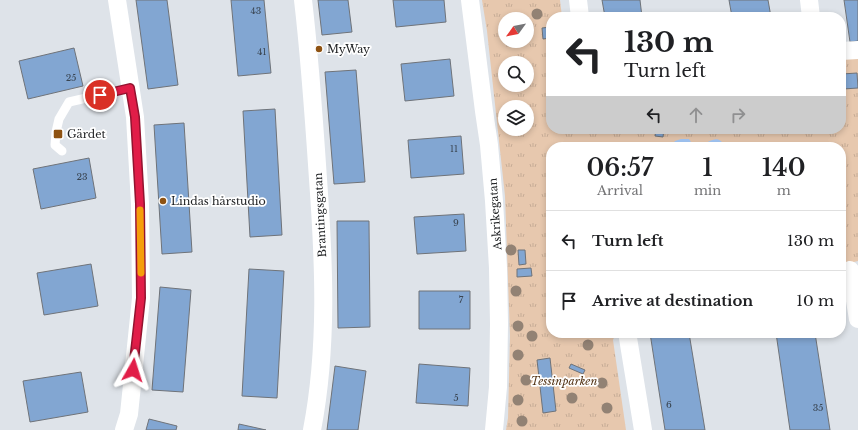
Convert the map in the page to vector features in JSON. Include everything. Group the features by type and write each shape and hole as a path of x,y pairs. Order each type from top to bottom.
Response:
{"street":[{"path":"117,0 135,117 140,204 141,298 129,414 124,430"},
{"name":"Brantingsgatan","path":"303,0 312,88 323,249 322,348 315,416 312,430"},
{"name":"Askrikegatan","path":"470,0 489,145 497,253 499,324 498,387 494,430"},
{"path":"578,0 579,12"},
{"path":"808,0 810,12"},
{"path":"846,51 858,50"},
{"path":"850,270 858,319"},
{"path":"628,338 642,430"}],"lane":[{"path":"62,151 55,145 56,132 59,119 69,102 130,88"}],"green space":[{"name":"Tessinparken","path":"482,0 560,0 561,12 546,12 546,134 846,134 846,57 858,56 858,261 846,264 846,142 546,142 546,338 614,338 626,430 506,430 508,418 510,336 505,196 498,136 534,136 534,100 498,100 498,132 487,31"}],"water":[{"path":"689,139 691,142 674,142"},
{"path":"716,139 722,142 707,142"}],"building":[{"path":"136,0 167,0 178,85 148,89"},
{"path":"231,0 264,0 271,73 238,76"},
{"path":"318,0 348,0 352,32 322,35"},
{"path":"393,0 444,0 446,22 396,27"},
{"path":"602,0 640,0 641,12 604,12"},
{"path":"729,0 768,0 770,12 731,12"},
{"path":"844,0 858,0 858,41 850,42"},
{"path":"542,28 546,28 546,39 543,39"},
{"path":"74,48 83,86 28,99 19,61"},
{"path":"450,59 454,96 405,101 401,64"},
{"path":"356,70 365,182 334,184 325,72"},
{"path":"857,73 858,88 846,89 846,74"},
{"path":"275,109 282,235 250,237 243,111"},
{"path":"184,123 192,252 162,254 154,125"},
{"path":"655,134 663,134 663,137 655,136"},
{"path":"461,136 464,174 411,178 408,140"},
{"path":"89,158 96,198 41,209 33,169"},
{"path":"464,214 466,251 417,254 414,217"},
{"path":"337,221 369,221 370,327 338,328"},
{"path":"518,250 525,250 526,264 519,265"},
{"path":"91,264 98,306 44,315 37,273"},
{"path":"531,268 532,276 517,277 517,269"},
{"path":"249,269 284,271 277,398 242,396"},
{"path":"160,287 191,290 183,392 152,390"},
{"path":"419,291 470,291 470,329 419,329"},
{"path":"651,338 690,338 705,430 665,430"},
{"path":"777,338 816,338 830,430 790,430"},
{"path":"550,358 556,411 543,413 537,360"},
{"path":"419,364 470,368 468,406 416,403"},
{"path":"571,364 585,370 583,374 569,368"},
{"path":"335,366 366,371 358,430 327,430"},
{"path":"81,372 88,412 30,422 23,381"},
{"path":"149,419 177,426 176,430 146,430"},
{"path":"239,424 266,430 238,430"}],"slow traffic":[{"path":"140,210 141,273"}],"place":[{"name":"MyWay","path":"319,49"},
{"name":"Gärdet","path":"58,134"},
{"name":"Lindas hårstudio","path":"163,201"}],"route":[{"path":"100,95 130,88 135,117 140,204 141,298 133,370"}]}
